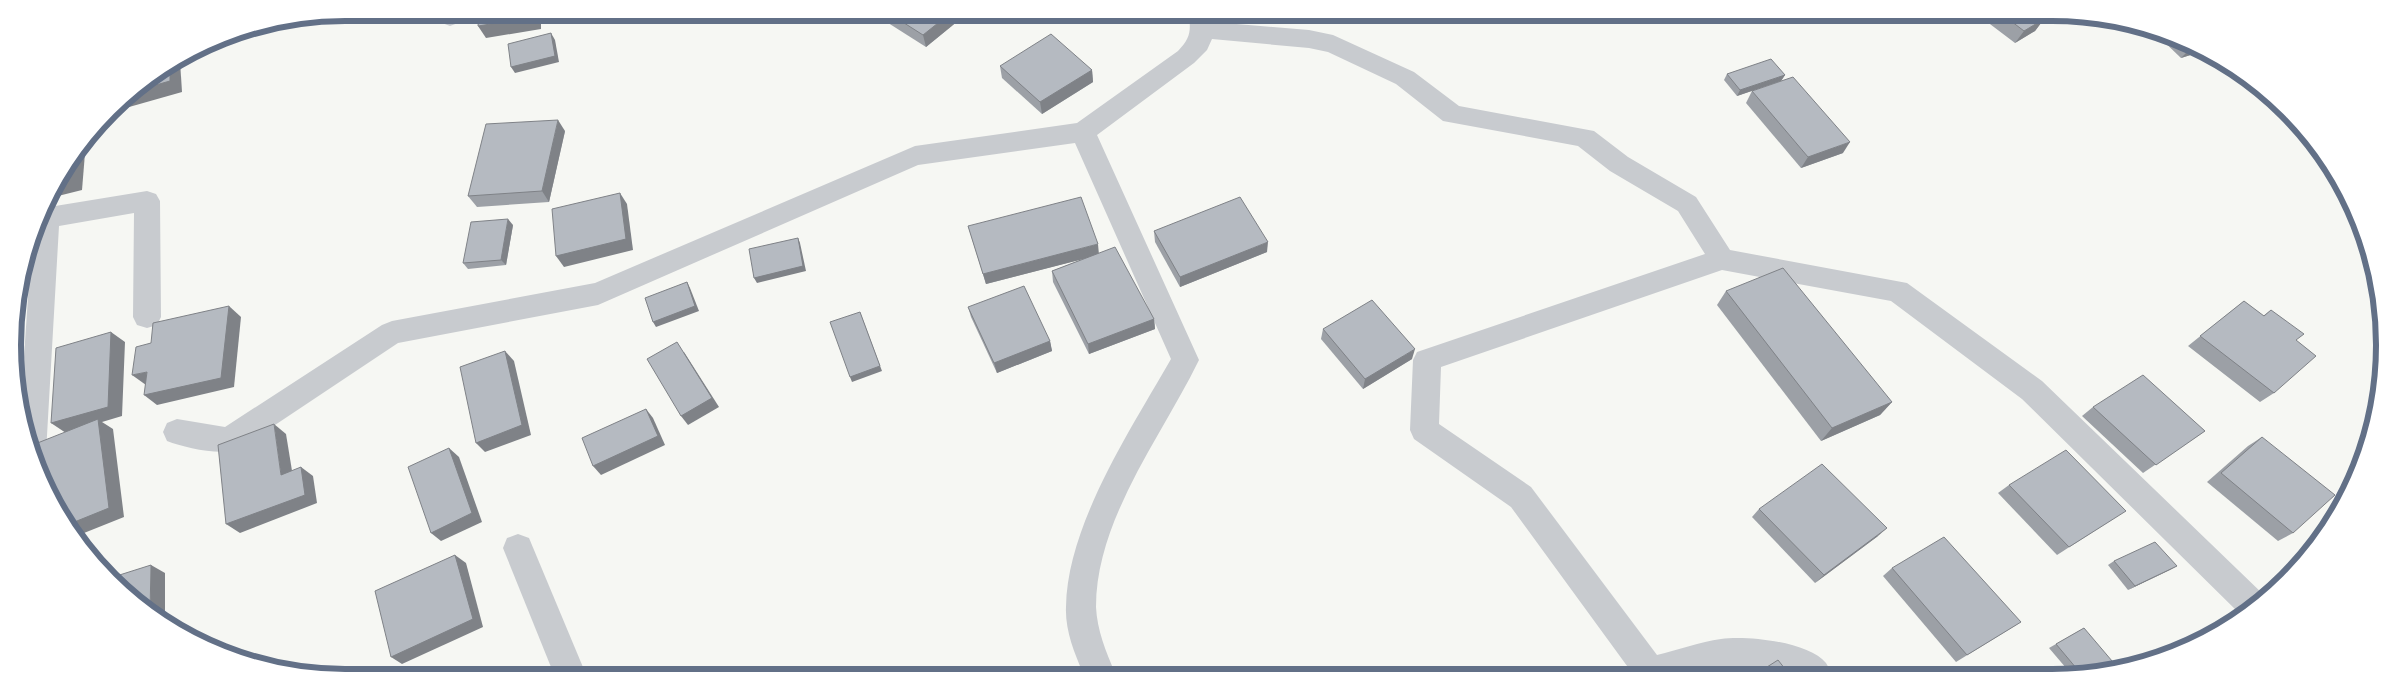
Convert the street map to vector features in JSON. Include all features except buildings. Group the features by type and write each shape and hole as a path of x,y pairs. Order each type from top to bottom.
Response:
{"street":[{"path":"177,432 228,440 392,333 598,294 915,156 1083,132 1186,57 1199,44 1202,23 1333,44 1405,78 1452,114 1585,138 1619,164 1688,204 1722,259"},
{"path":"1083,132 1185,360 1121,476 1094,539 1084,577 1081,607 1085,642 1097,669"},
{"path":"48,217 147,202 147,317"},
{"path":"33,432 41,233"},
{"path":"1645,669 1521,497 1424,430 1427,360 1722,259 1898,291 2032,390 2249,602"},
{"path":"518,548 568,669"},
{"path":"1659,669 1721,654 1757,654 1791,659 1807,669"}]}
